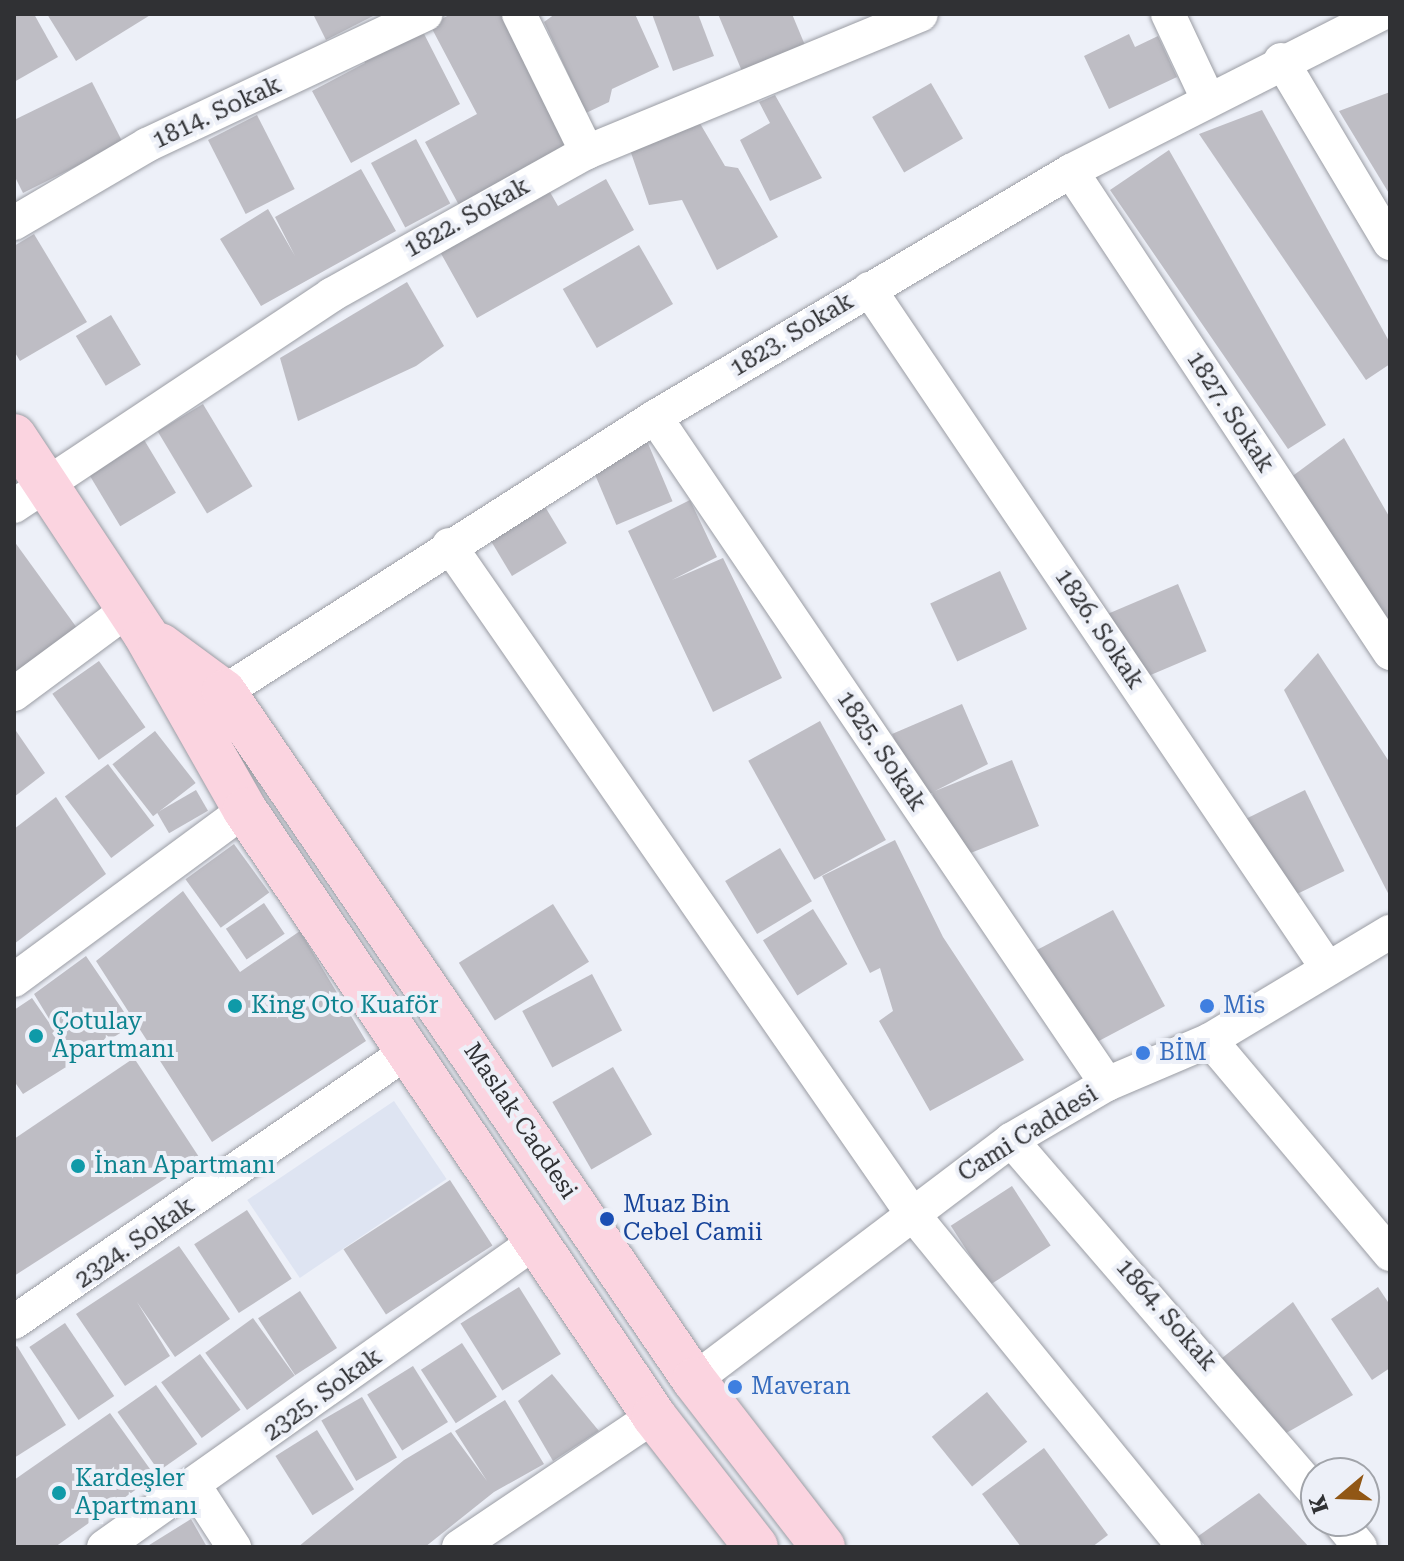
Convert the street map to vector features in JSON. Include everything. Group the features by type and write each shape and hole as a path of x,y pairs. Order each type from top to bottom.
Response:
{"main road":[{"name":"Maslak Caddesi","path":"14,436 30,495 135,622 245,810 411,1049 654,1416 756,1547"},
{"name":"Maslak Caddesi","path":"135,622 224,692 694,1380 823,1547"}],"street":[{"name":"1814. Sokak","path":"14,223 147,145 426,14"},
{"path":"519,14 587,152"},
{"name":"1822. Sokak","path":"30,495 331,295 587,152 921,14"},
{"path":"1168,14 1208,99"},
{"path":"1383,14 1390,21"},
{"name":"1823. Sokak","path":"224,692 449,545 869,289 1071,171 1281,60 1383,14"},
{"path":"1281,60 1390,243"},
{"name":"1827. Sokak","path":"1071,171 1390,653"},
{"name":"1826. Sokak","path":"869,289 1328,969"},
{"name":"1825. Sokak","path":"655,417 1107,1084"},
{"path":"449,545 911,1212 1184,1547"},
{"path":"14,694 135,622"},
{"path":"14,980 245,810"},
{"name":"Cami Caddesi","path":"694,1380 911,1212 1011,1140 1107,1084 1210,1040 1390,932"},
{"path":"1210,1040 1390,1254"},
{"name":"2324. Sokak","path":"14,1322 411,1049"},
{"name":"1864. Sokak","path":"1011,1140 1300,1474"},
{"name":"2325. Sokak","path":"104,1547 195,1487 539,1239"},
{"path":"459,1547 654,1416"},
{"path":"195,1487 234,1547"}],"shaded area":[{"path":"394,1101 447,1179 300,1278 247,1200"}],"building":[{"path":"14,14 34,14 58,57 14,82"},
{"path":"47,14 152,14 76,61"},
{"path":"313,14 377,14 326,40"},
{"path":"451,14 506,14 575,144 460,207 425,142 477,114 430,25"},
{"path":"555,14 635,14 659,67 612,89 609,102 586,113 544,22"},
{"path":"652,14 698,14 714,56 673,71"},
{"path":"718,14 792,14 807,50 744,76"},
{"path":"420,26 460,104 351,163 312,91 365,63 361,55"},
{"path":"1129,34 1135,47 1158,36 1177,77 1109,109 1084,56"},
{"path":"92,82 123,143 23,193 14,175 14,120"},
{"path":"931,83 963,138 904,172 872,117"},
{"path":"1390,92 1390,195 1339,111"},
{"path":"775,95 822,178 770,201 740,140 770,123 759,102"},
{"path":"1262,110 1390,343 1390,364 1366,380 1199,134"},
{"path":"257,115 295,189 246,214 208,140"},
{"path":"698,120 725,166 738,168 778,237 717,270 682,200 649,205 629,147"},
{"path":"416,139 450,203 405,227 371,163"},
{"path":"1169,150 1326,425 1288,449 1110,190"},
{"path":"361,169 396,231 261,306 220,239 268,209 295,256 275,217"},
{"path":"606,179 634,230 477,318 434,241 543,180 558,206"},
{"path":"34,234 87,322 20,361 14,351 14,246"},
{"path":"639,245 673,304 597,348 563,289"},
{"path":"407,282 444,346 416,366 298,421 280,358"},
{"path":"111,315 141,365 106,386 76,336"},
{"path":"203,404 252,486 207,514 158,431"},
{"path":"644,434 673,501 616,525 588,458"},
{"path":"143,438 176,493 120,526 87,471"},
{"path":"1344,438 1390,518 1390,632 1279,486"},
{"path":"538,495 567,543 512,576 483,528"},
{"path":"690,500 717,557 672,580 723,558 782,678 713,712 628,531"},
{"path":"14,541 77,628 14,675"},
{"path":"1000,571 1027,629 957,662 930,604"},
{"path":"1178,584 1207,651 1137,681 1108,614"},
{"path":"1318,653 1390,763 1390,897 1284,690"},
{"path":"99,661 145,727 99,760 52,694"},
{"path":"962,704 988,764 935,791 1012,760 1039,826 958,858 932,793 918,794 892,734"},
{"path":"820,721 886,840 814,880 748,761"},
{"path":"14,728 45,773 14,797"},
{"path":"155,731 196,783 153,816 112,764"},
{"path":"108,764 154,825 111,858 65,796"},
{"path":"196,790 208,811 169,833 157,813"},
{"path":"1305,790 1344,871 1282,902 1242,821"},
{"path":"56,797 106,874 14,944 14,829"},
{"path":"895,840 943,937 1024,1060 930,1111 879,1021 893,1011 880,968 870,973 822,876"},
{"path":"234,844 269,893 221,928 185,879"},
{"path":"780,848 812,901 757,934 725,881"},
{"name":"King Oto Kuaför","path":"183,891 240,972 300,931 366,1041 212,1142 96,961"},
{"path":"264,903 285,934 247,959 226,929"},
{"path":"553,904 589,962 495,1020 459,963"},
{"path":"813,909 847,964 797,995 763,940"},
{"path":"1113,910 1165,1006 1095,1043 1033,952"},
{"path":"86,956 133,1025 23,1094 14,1081 14,1010 32,998 68,1050 34,994"},
{"path":"592,974 622,1031 552,1068 522,1011"},
{"path":"134,1058 199,1157 14,1276 14,1139"},
{"path":"613,1067 652,1135 591,1170 552,1102"},
{"path":"450,1180 492,1245 386,1315 343,1249"},
{"path":"1012,1186 1051,1246 989,1285 951,1226"},
{"path":"247,1210 292,1279 239,1313 194,1244"},
{"path":"179,1246 230,1319 175,1357 137,1302 170,1356 125,1386 76,1314"},
{"path":"519,1287 561,1354 502,1391 460,1324"},
{"path":"1378,1287 1390,1305 1390,1368 1372,1380 1331,1319"},
{"path":"300,1291 337,1348 295,1375 258,1318"},
{"path":"1293,1302 1353,1395 1281,1436 1222,1358"},
{"path":"253,1318 295,1375 247,1410 205,1353"},
{"path":"65,1323 114,1396 79,1420 29,1347"},
{"path":"462,1343 497,1397 456,1423 421,1370"},
{"path":"17,1346 66,1425 14,1458 14,1348"},
{"path":"200,1354 241,1410 202,1438 161,1382"},
{"path":"413,1366 448,1422 402,1451 367,1395"},
{"path":"552,1374 599,1431 553,1461 518,1401"},
{"path":"156,1385 197,1444 159,1471 117,1412"},
{"path":"987,1392 1027,1442 972,1486 932,1437"},
{"path":"362,1397 397,1458 356,1481 321,1420"},
{"path":"505,1400 544,1464 494,1492 425,1547 298,1547 404,1460 451,1432 487,1481 455,1431"},
{"name":"Kardeşler Apartmanı","path":"110,1413 155,1476 55,1547 14,1547 14,1480"},
{"path":"317,1430 354,1489 313,1515 275,1456"},
{"path":"1044,1448 1108,1535 1092,1547 1021,1547 982,1494"},
{"path":"1259,1493 1309,1547 1206,1547 1197,1537"},
{"path":"191,1519 207,1547 146,1547"}],"place":[{"name":"King Oto Kuaför","path":"235,1006"},
{"name":"Mis","path":"1207,1006"},
{"name":"Çotulay Apartmanı","path":"36,1036"},
{"name":"BİM","path":"1143,1053"},
{"name":"İnan Apartmanı","path":"78,1166"},
{"name":"Muaz Bin Cebel Camii","path":"607,1219"},
{"name":"Maveran","path":"735,1387"},
{"name":"Kardeşler Apartmanı","path":"59,1493"}]}
